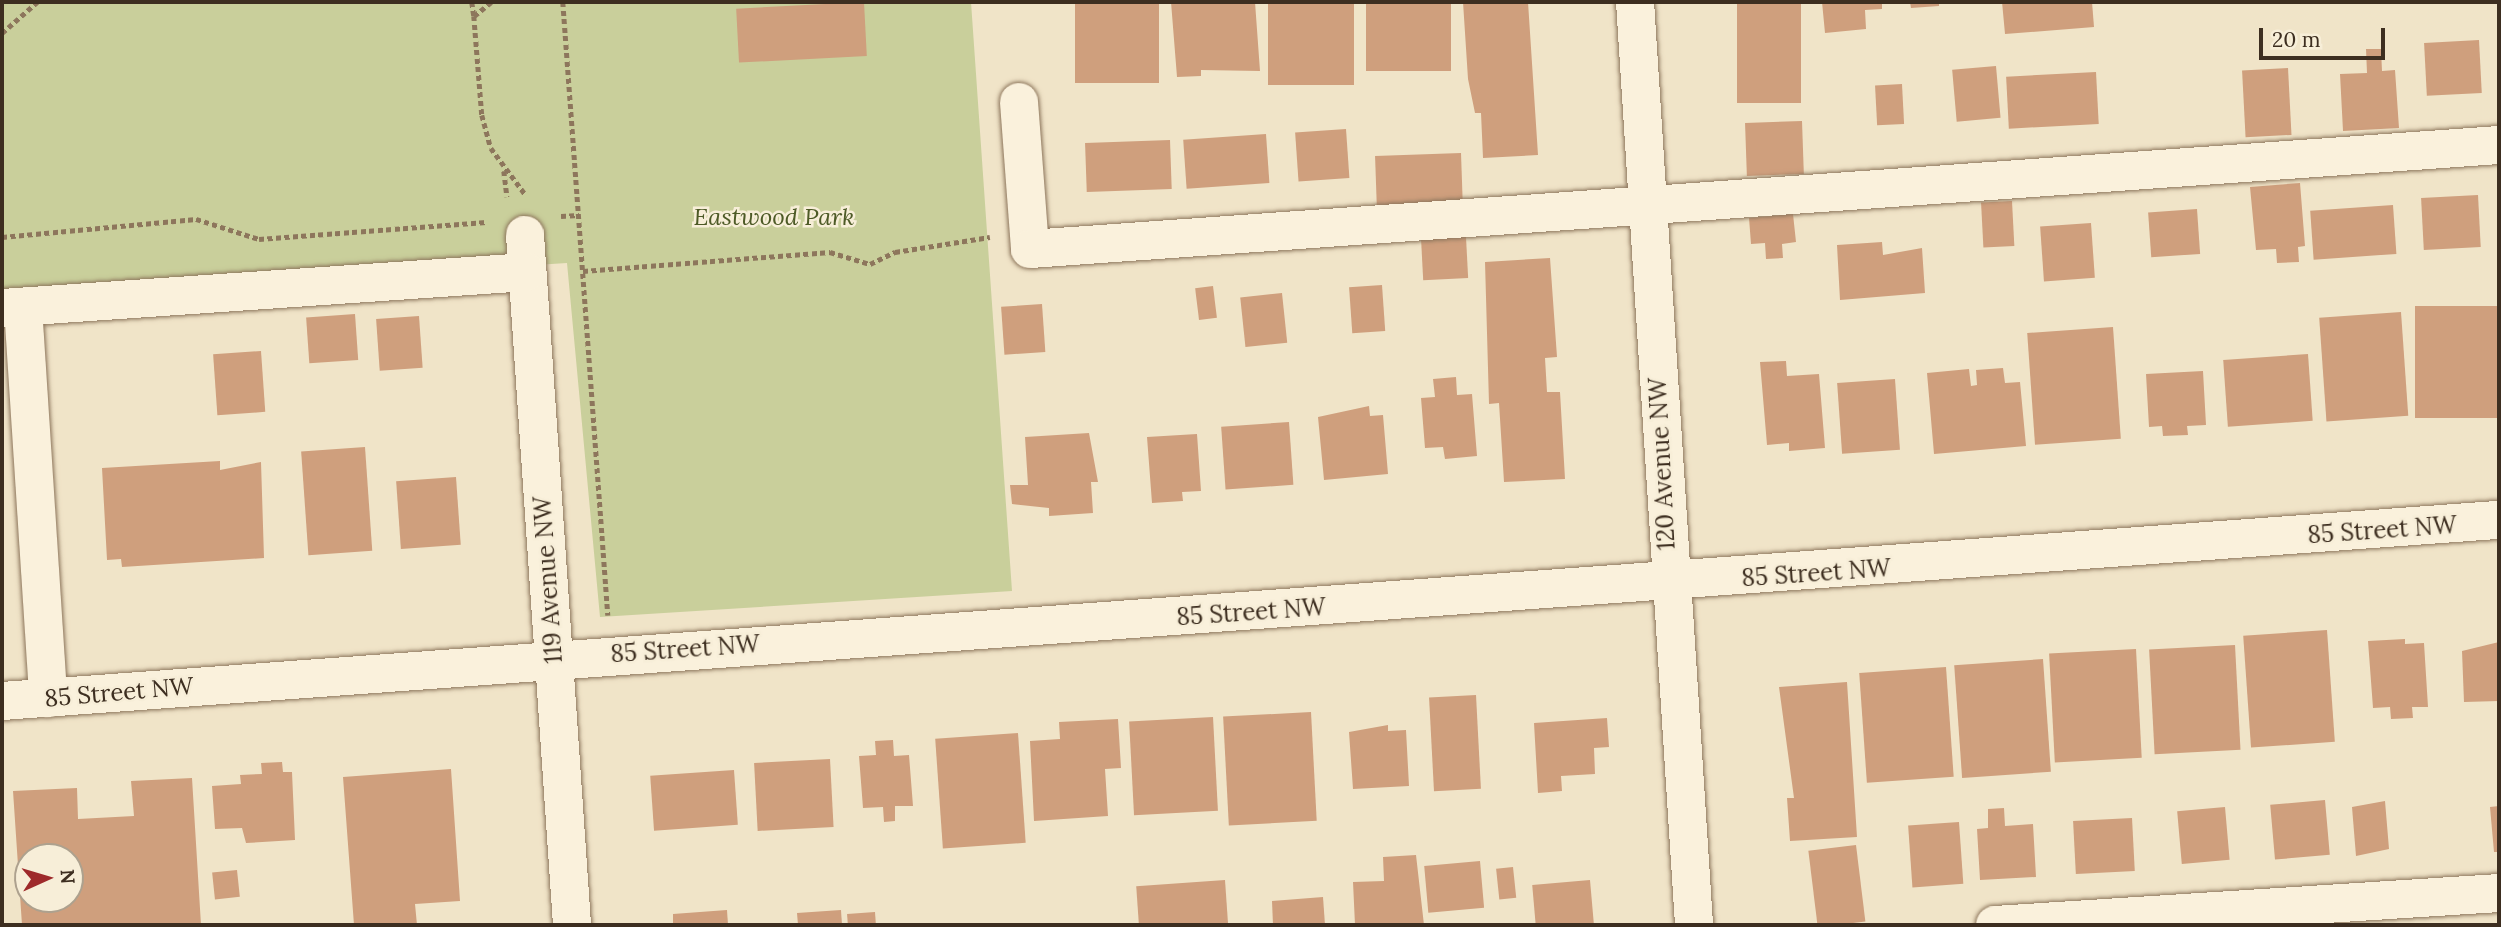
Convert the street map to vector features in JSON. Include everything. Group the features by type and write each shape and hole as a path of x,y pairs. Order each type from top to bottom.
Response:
{"street":[{"name":"120 Avenue NW","path":"1635,2 1669,585 1694,925"},
{"path":"1020,102 1030,249 1647,202 2499,145"},
{"path":"48,698 12,307 526,236"},
{"name":"119 Avenue NW","path":"526,236 572,925"},
{"name":"85 Street NW","path":"2,701 611,653 1669,585 2499,520"},
{"path":"1995,925 2499,893"}],"path":[{"path":"2,33 37,2"},
{"path":"472,2 482,116 503,171"},
{"path":"474,16 491,2"},
{"path":"563,2 611,653"},
{"path":"2,237 196,219 259,239 526,236 579,215"},
{"path":"583,271 830,252 870,264 895,252 1028,232"}],"green space":[{"name":"Eastwood Park","path":"2,2 971,2 1012,591 600,617 567,263 2,299"}],"building":[{"path":"864,2 867,56 739,63 736,9"},
{"path":"1075,2 1159,2 1159,83 1075,83"},
{"path":"1171,2 1255,2 1260,71 1201,70 1201,76 1177,77"},
{"path":"1268,2 1354,2 1354,85 1268,85"},
{"path":"1366,2 1451,2 1451,71 1366,71"},
{"path":"1463,2 1528,2 1538,155 1483,158 1481,113 1475,113 1468,79"},
{"path":"1737,2 1801,2 1801,103 1737,103"},
{"path":"1822,2 1882,2 1882,9 1865,10 1866,29 1825,33"},
{"path":"1910,2 1939,2 1939,6 1911,8"},
{"path":"2002,2 2092,2 2094,27 2005,34"},
{"path":"2479,40 2482,93 2427,96 2424,43"},
{"path":"2366,49 2381,49 2382,71 2395,70 2399,128 2343,131 2340,74 2367,73"},
{"path":"1996,66 2001,118 1957,122 1952,70"},
{"path":"2288,68 2292,135 2246,137 2242,70"},
{"path":"2096,72 2099,124 2009,129 2006,77"},
{"path":"1902,84 1904,124 1877,125 1875,85"},
{"path":"1802,121 1804,174 1747,176 1745,123"},
{"path":"1346,129 1349,178 1299,181 1295,133"},
{"path":"1266,134 1269,183 1187,189 1183,140"},
{"path":"1170,140 1172,189 1087,192 1085,143"},
{"path":"1461,153 1463,204 1377,207 1375,156"},
{"path":"2300,183 2305,246 2298,247 2299,262 2277,263 2276,249 2256,250 2250,187"},
{"path":"2478,195 2481,247 2424,250 2421,198"},
{"path":"2012,201 2014,246 1983,248 1981,203"},
{"path":"2393,205 2396,254 2314,260 2310,211"},
{"path":"2197,209 2200,254 2151,257 2148,212"},
{"path":"1793,214 1796,242 1782,244 1783,258 1766,259 1765,243 1751,244 1749,218"},
{"path":"2091,223 2095,278 2044,281 2040,227"},
{"path":"1466,237 1468,278 1423,280 1421,239"},
{"path":"1882,242 1883,255 1922,248 1925,293 1840,300 1837,245"},
{"path":"1550,258 1557,357 1545,358 1547,392 1560,392 1565,479 1504,482 1499,403 1489,404 1485,262"},
{"path":"1382,285 1385,331 1352,333 1349,287"},
{"path":"1213,286 1217,318 1199,320 1195,288"},
{"path":"1282,293 1287,343 1245,347 1240,297"},
{"path":"1042,304 1045,352 1004,355 1001,307"},
{"path":"2415,306 2499,306 2499,418 2415,418"},
{"path":"2401,312 2408,416 2326,421 2319,318"},
{"path":"355,314 358,360 309,363 306,317"},
{"path":"419,316 423,368 380,371 376,319"},
{"path":"2113,327 2121,439 2035,445 2027,333"},
{"path":"261,351 265,412 217,415 213,354"},
{"path":"2308,354 2313,421 2228,427 2223,360"},
{"path":"1786,361 1787,376 1819,374 1825,448 1789,451 1789,443 1767,445 1760,362"},
{"path":"2003,368 2005,383 2020,382 2026,446 1934,454 1927,373 1969,369 1971,386 1977,385 1976,370"},
{"path":"2203,371 2206,425 2187,426 2188,435 2163,436 2162,426 2149,427 2146,374"},
{"path":"1456,377 1457,395 1472,394 1477,456 1445,459 1443,447 1425,448 1421,398 1435,397 1433,379"},
{"path":"1895,379 1900,450 1842,454 1837,383"},
{"path":"1369,406 1370,416 1383,415 1388,474 1324,480 1318,417"},
{"path":"1289,422 1293,485 1226,490 1221,427"},
{"path":"1089,433 1098,482 1091,482 1093,513 1049,516 1049,508 1012,504 1010,485 1028,485 1025,437"},
{"path":"1197,434 1201,491 1182,492 1183,501 1152,503 1147,437"},
{"path":"365,447 372,551 308,555 301,451"},
{"path":"220,461 220,470 261,462 264,558 122,567 121,559 107,560 102,468"},
{"path":"456,477 461,545 401,549 396,481"},
{"path":"2327,630 2335,742 2251,748 2243,636"},
{"path":"2405,639 2405,644 2424,643 2428,707 2412,707 2413,718 2391,719 2390,707 2373,708 2368,641"},
{"path":"2499,642 2499,701 2464,702 2462,651"},
{"path":"2235,645 2240,750 2155,754 2149,650"},
{"path":"2136,649 2142,758 2055,762 2049,654"},
{"path":"2043,659 2051,772 1962,778 1954,665"},
{"path":"1946,667 1954,777 1867,783 1859,673"},
{"path":"1847,682 1857,837 1790,841 1787,798 1794,798 1779,687"},
{"path":"1476,695 1481,789 1434,791 1429,697"},
{"path":"1311,712 1317,821 1229,825 1223,717"},
{"path":"1213,717 1218,811 1134,815 1129,721"},
{"path":"1607,718 1609,747 1594,748 1595,774 1561,776 1562,791 1538,793 1534,723"},
{"path":"1118,719 1121,768 1105,769 1108,816 1034,821 1030,741 1060,739 1059,722"},
{"path":"1388,725 1388,731 1406,730 1409,786 1353,789 1349,732"},
{"path":"1018,733 1026,843 943,849 935,739"},
{"path":"893,740 894,756 909,755 913,806 895,806 895,821 884,822 883,807 863,808 859,756 876,755 875,741"},
{"path":"830,759 834,827 758,831 754,763"},
{"path":"282,762 283,772 292,772 295,840 246,843 242,828 215,829 212,786 241,784 240,775 262,774 261,763"},
{"path":"451,769 460,901 415,904 417,925 354,925 343,777"},
{"path":"734,770 738,825 654,831 650,776"},
{"path":"192,778 201,925 22,925 21,913 84,913 84,843 16,843 13,791 77,788 78,819 134,816 131,781"},
{"path":"2325,800 2330,855 2275,860 2270,805"},
{"path":"2385,801 2389,849 2356,856 2352,807"},
{"path":"2499,806 2499,852 2494,852 2490,807"},
{"path":"2225,807 2230,860 2182,864 2177,811"},
{"path":"2004,808 2005,826 2033,824 2036,877 1980,880 1977,829 1988,828 1988,809"},
{"path":"2132,818 2135,871 2076,874 2073,821"},
{"path":"1959,822 1963,884 1912,887 1908,826"},
{"path":"1856,845 1865,921 1817,925 1808,851"},
{"path":"1416,855 1424,925 1355,925 1353,882 1384,881 1383,857"},
{"path":"1480,861 1484,908 1428,913 1424,866"},
{"path":"1513,867 1516,898 1499,900 1496,869"},
{"path":"237,870 240,897 215,899 212,873"},
{"path":"1225,880 1228,925 1139,925 1136,886"},
{"path":"1590,880 1594,925 1536,925 1532,885"},
{"path":"1323,897 1325,925 1273,925 1272,901"},
{"path":"727,910 728,925 673,925 673,914"},
{"path":"841,910 842,925 798,925 797,913"},
{"path":"875,912 876,925 848,925 847,914"}]}
